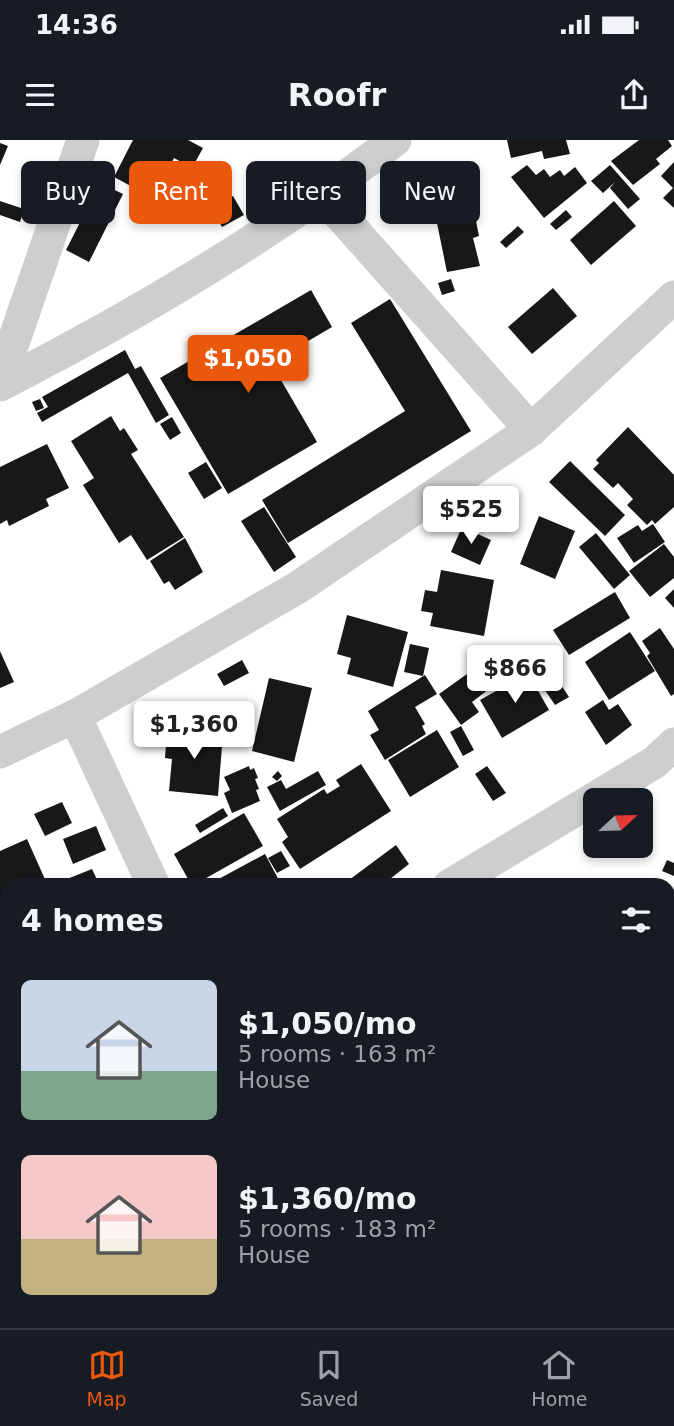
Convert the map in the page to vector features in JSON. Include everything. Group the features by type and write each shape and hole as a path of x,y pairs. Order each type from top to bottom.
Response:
{"street":[{"path":"0,383 83,140"},
{"path":"366,163 395,140"},
{"path":"0,383 104,332 280,224"},
{"path":"348,224 531,430"},
{"path":"0,752 75,716 297,589 531,430 674,297"},
{"path":"75,716 150,878"},
{"path":"463,878 668,757"}],"building":[{"path":"133,140 188,140 203,148 196,161 179,161 174,158 172,161 129,161 129,185 115,175"},
{"path":"507,140 566,140 570,154 544,159 542,151 511,158"},
{"path":"639,140 668,140 672,146 656,159 660,164 633,185 611,161"},
{"path":"0,143 8,146 0,165"},
{"path":"674,162 674,208 663,198 673,188 661,176"},
{"path":"527,165 536,175 544,169 550,177 560,170 564,176 575,167 587,183 544,218 511,177"},
{"path":"610,165 640,199 628,209 610,188 615,182 603,193 591,181"},
{"path":"115,190 123,194 115,210"},
{"path":"232,197 244,215 232,222"},
{"path":"0,201 21,208 20,222 0,215"},
{"path":"614,201 636,226 591,265 570,240"},
{"path":"566,210 572,217 556,230 550,224"},
{"path":"79,224 108,224 89,262 66,250"},
{"path":"437,224 477,224 479,236 473,238 480,266 447,272"},
{"path":"518,226 524,232 506,248 500,242"},
{"path":"451,279 455,291 442,295 438,283"},
{"path":"553,288 577,316 532,354 508,327"},
{"path":"311,290 332,327 271,363 317,442 228,494 160,378"},
{"path":"390,299 471,431 288,543 262,500 405,411 351,323"},
{"path":"125,350 135,369 141,366 169,415 156,423 128,373 42,422 37,413 48,407 42,397"},
{"path":"40,399 44,408 36,411 32,402"},
{"path":"111,416 120,431 124,428 138,450 131,454 184,537 147,560 131,535 119,543 83,485 94,478 71,441"},
{"path":"172,417 181,433 170,440 160,424"},
{"path":"628,427 674,475 674,507 655,524 652,520 647,525 627,505 633,499 618,483 613,488 593,469 599,463 596,460"},
{"path":"47,444 69,488 46,499 49,506 9,526 7,520 0,524 0,467"},
{"path":"570,461 625,515 605,536 549,482"},
{"path":"206,462 222,488 204,499 188,473"},
{"path":"264,507 296,557 274,572 241,521"},
{"path":"539,516 575,531 555,579 520,564"},
{"path":"653,524 665,542 634,563 617,538 638,525 642,531"},
{"path":"462,527 491,540 480,565 451,552"},
{"path":"596,533 630,575 614,589 579,547"},
{"path":"185,538 203,572 175,590 169,581 164,584 150,561"},
{"path":"664,544 674,557 674,578 650,597 629,571"},
{"path":"441,570 494,580 484,636 430,626 433,613 421,611 425,590 437,592"},
{"path":"674,589 674,608 665,598"},
{"path":"615,592 630,618 569,655 553,630"},
{"path":"347,615 408,632 393,687 347,674 351,658 337,654"},
{"path":"660,628 674,649 674,694 671,696 647,656 650,653 642,641"},
{"path":"630,632 655,671 609,700 585,662"},
{"path":"410,644 429,648 423,676 404,672"},
{"path":"0,651 14,682 0,688"},
{"path":"542,656 569,697 555,705 528,665"},
{"path":"242,660 249,673 224,686 217,674"},
{"path":"474,669 489,689 472,702 479,712 461,725 439,694"},
{"path":"528,673 549,710 502,738 480,700"},
{"path":"425,675 437,694 415,707 425,724 422,726 426,734 385,760 370,735 379,730 368,711"},
{"path":"269,678 312,688 294,762 252,751"},
{"path":"603,700 609,710 618,704 632,725 606,745 585,712"},
{"path":"461,726 474,750 463,756 450,732"},
{"path":"167,729 223,734 218,796 169,791 172,759 165,758"},
{"path":"437,730 459,767 410,797 388,760"},
{"path":"361,764 391,811 300,869 282,842 288,837 277,819 324,789 327,794 340,786 336,780"},
{"path":"249,766 250,770 254,768 258,778 255,779 260,801 232,813 224,793 230,790 224,777"},
{"path":"487,766 506,793 493,801 475,774"},
{"path":"278,771 282,776 277,781 272,777"},
{"path":"318,771 326,785 280,811 267,787 281,780 286,789"},
{"path":"62,802 72,823 45,836 34,814"},
{"path":"223,808 228,816 200,833 195,825"},
{"path":"244,813 263,846 206,878 188,878 174,854"},
{"path":"96,826 106,850 73,864 63,839"},
{"path":"27,839 44,878 0,878 0,851"},
{"path":"396,845 409,864 391,878 352,878"},
{"path":"281,851 290,866 277,873 268,858"},
{"path":"265,854 278,878 221,878"},
{"path":"667,860 674,863 674,876 662,871"},
{"path":"92,869 96,878 70,878"}]}
